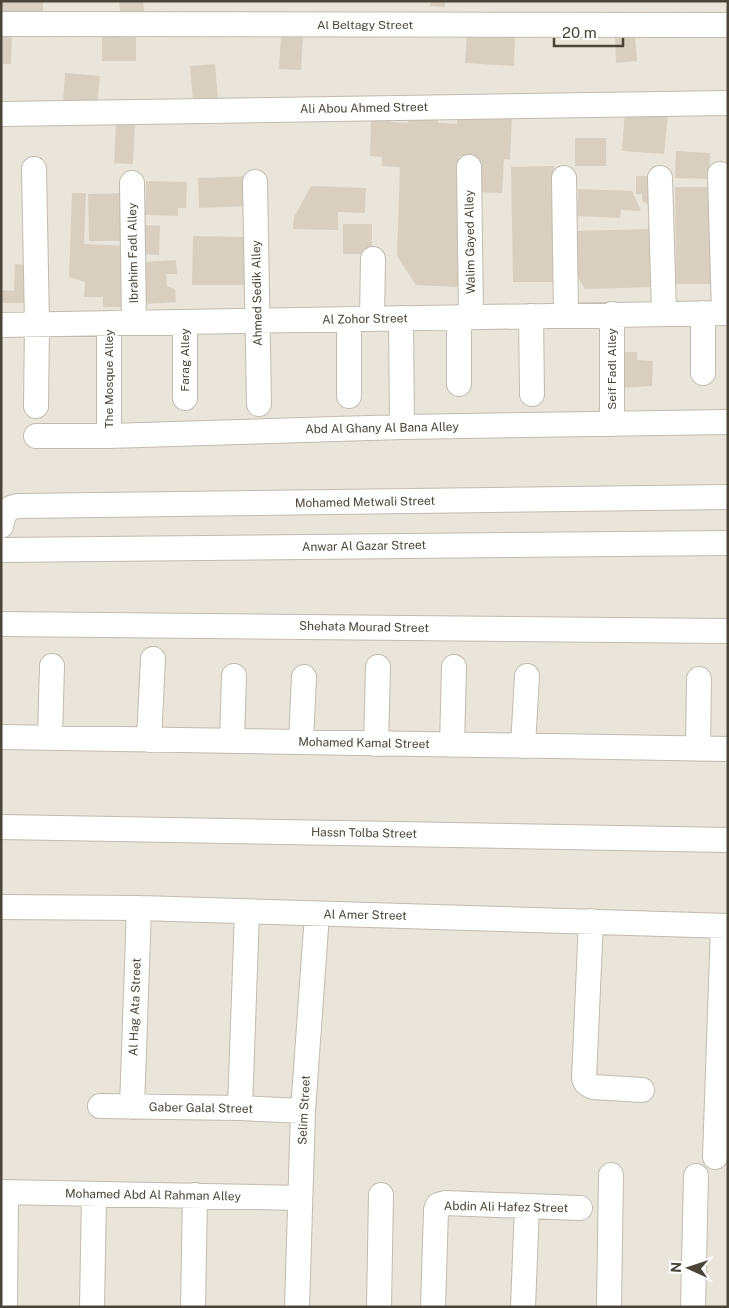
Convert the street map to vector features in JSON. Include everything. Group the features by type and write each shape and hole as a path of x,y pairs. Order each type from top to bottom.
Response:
{"street":[{"name":"Al Beltagy Street","path":"1,24 728,25"},
{"name":"Ali Abou Ahmed Street","path":"1,114 728,103"},
{"name":"Walim Gayed Alley","path":"459,384 465,317 469,167"},
{"path":"34,169 37,324 36,406"},
{"path":"703,373 718,313 720,174"},
{"path":"564,178 566,315"},
{"path":"660,178 664,314"},
{"name":"Ahmed Sedik Alley","path":"255,182 258,404"},
{"name":"Ibrahim Fadl Alley","path":"132,183 134,322"},
{"path":"349,396 373,259"},
{"name":"Al Zohor Street","path":"1,325 718,313"},
{"name":"Seif Fadl Alley","path":"612,314 612,424"},
{"path":"531,316 532,394"},
{"path":"401,318 402,427"},
{"name":"Farag Alley","path":"185,322 186,398"},
{"name":"The Mosque Alley","path":"109,323 109,436"},
{"name":"Abd Al Ghany Al Bana Alley","path":"36,436 109,436 402,427 728,422"},
{"name":"Mohamed Metwali Street","path":"3,520 8,510 19,506 728,496"},
{"name":"Anwar Al Gazar Street","path":"1,550 728,543"},
{"name":"Shehata Mourad Street","path":"1,624 728,631"},
{"path":"149,740 153,659"},
{"path":"50,738 52,666"},
{"path":"376,744 378,668"},
{"path":"452,745 454,668"},
{"path":"232,741 234,676"},
{"path":"523,746 527,676"},
{"path":"301,742 304,677"},
{"path":"698,749 699,679"},
{"name":"Mohamed Kamal Street","path":"1,737 728,749"},
{"name":"Hassn Tolba Street","path":"1,827 728,840"},
{"name":"Al Amer Street","path":"1,907 139,908 725,926"},
{"name":"Al Hag Ata Street","path":"132,1106 139,908"},
{"path":"240,1108 247,912"},
{"name":"Selim Street","path":"297,1307 303,1110 317,914"},
{"path":"590,921 584,1079 586,1083 593,1087 642,1090"},
{"path":"715,1157 725,926"},
{"name":"Gaber Galal Street","path":"100,1106 303,1110"},
{"path":"609,1307 611,1175"},
{"path":"693,1307 696,1176"},
{"path":"4,1192 4,1307"},
{"name":"Mohamed Abd Al Rahman Alley","path":"4,1192 300,1198"},
{"path":"92,1307 94,1194"},
{"path":"378,1307 381,1195"},
{"path":"193,1307 195,1196"},
{"name":"Abdin Ali Hafez Street","path":"433,1307 436,1210 438,1205 445,1203 580,1208"},
{"path":"523,1307 527,1206"}],"shaded area":[{"path":"1,1 728,1 728,1307 1,1307"}],"building":[{"path":"1,1 43,1 43,18 1,17"},
{"path":"119,1 143,1 146,24 121,20"},
{"path":"430,1 445,1 445,7 430,6"},
{"path":"102,30 136,31 136,61 102,61"},
{"path":"1,33 12,33 11,64 1,64"},
{"path":"467,33 515,35 514,66 465,63"},
{"path":"281,35 303,36 301,70 279,69"},
{"path":"635,35 637,61 616,63 615,36"},
{"path":"215,64 218,99 193,101 190,66"},
{"path":"65,73 100,76 97,106 63,103"},
{"path":"625,110 668,114 664,154 622,151"},
{"path":"371,113 392,114 391,122 408,123 409,114 438,115 438,123 457,124 457,113 512,115 510,160 504,159 502,193 471,192 472,157 459,156 457,198 463,198 459,287 416,285 397,256 400,167 382,166 382,157 370,156"},
{"path":"116,123 135,123 133,164 114,163"},
{"path":"575,138 606,138 606,166 575,166"},
{"path":"676,151 710,153 709,179 675,178"},
{"path":"554,166 555,282 513,282 511,167"},
{"path":"251,176 252,206 199,208 198,178"},
{"path":"636,176 653,176 653,207 642,201 642,194 636,194"},
{"path":"146,181 187,182 186,208 178,208 178,216 145,215"},
{"path":"311,186 366,188 365,213 338,212 338,230 293,229 294,217"},
{"path":"675,187 713,187 713,284 676,284"},
{"path":"578,189 632,191 641,211 621,210 620,218 577,216"},
{"path":"72,193 86,193 84,244 128,246 128,307 103,307 103,297 84,297 85,282 69,277"},
{"path":"126,193 126,241 89,241 88,194"},
{"path":"343,224 372,224 372,254 343,254"},
{"path":"145,225 160,226 159,255 144,254"},
{"path":"653,229 655,287 585,289 574,271 573,231"},
{"path":"193,236 246,237 246,285 192,285"},
{"path":"176,260 177,274 166,274 167,286 175,289 176,302 146,304 142,262"},
{"path":"15,264 29,265 29,303 1,303 1,290 14,291"},
{"path":"612,352 637,352 637,360 653,361 652,386 620,388"}]}
